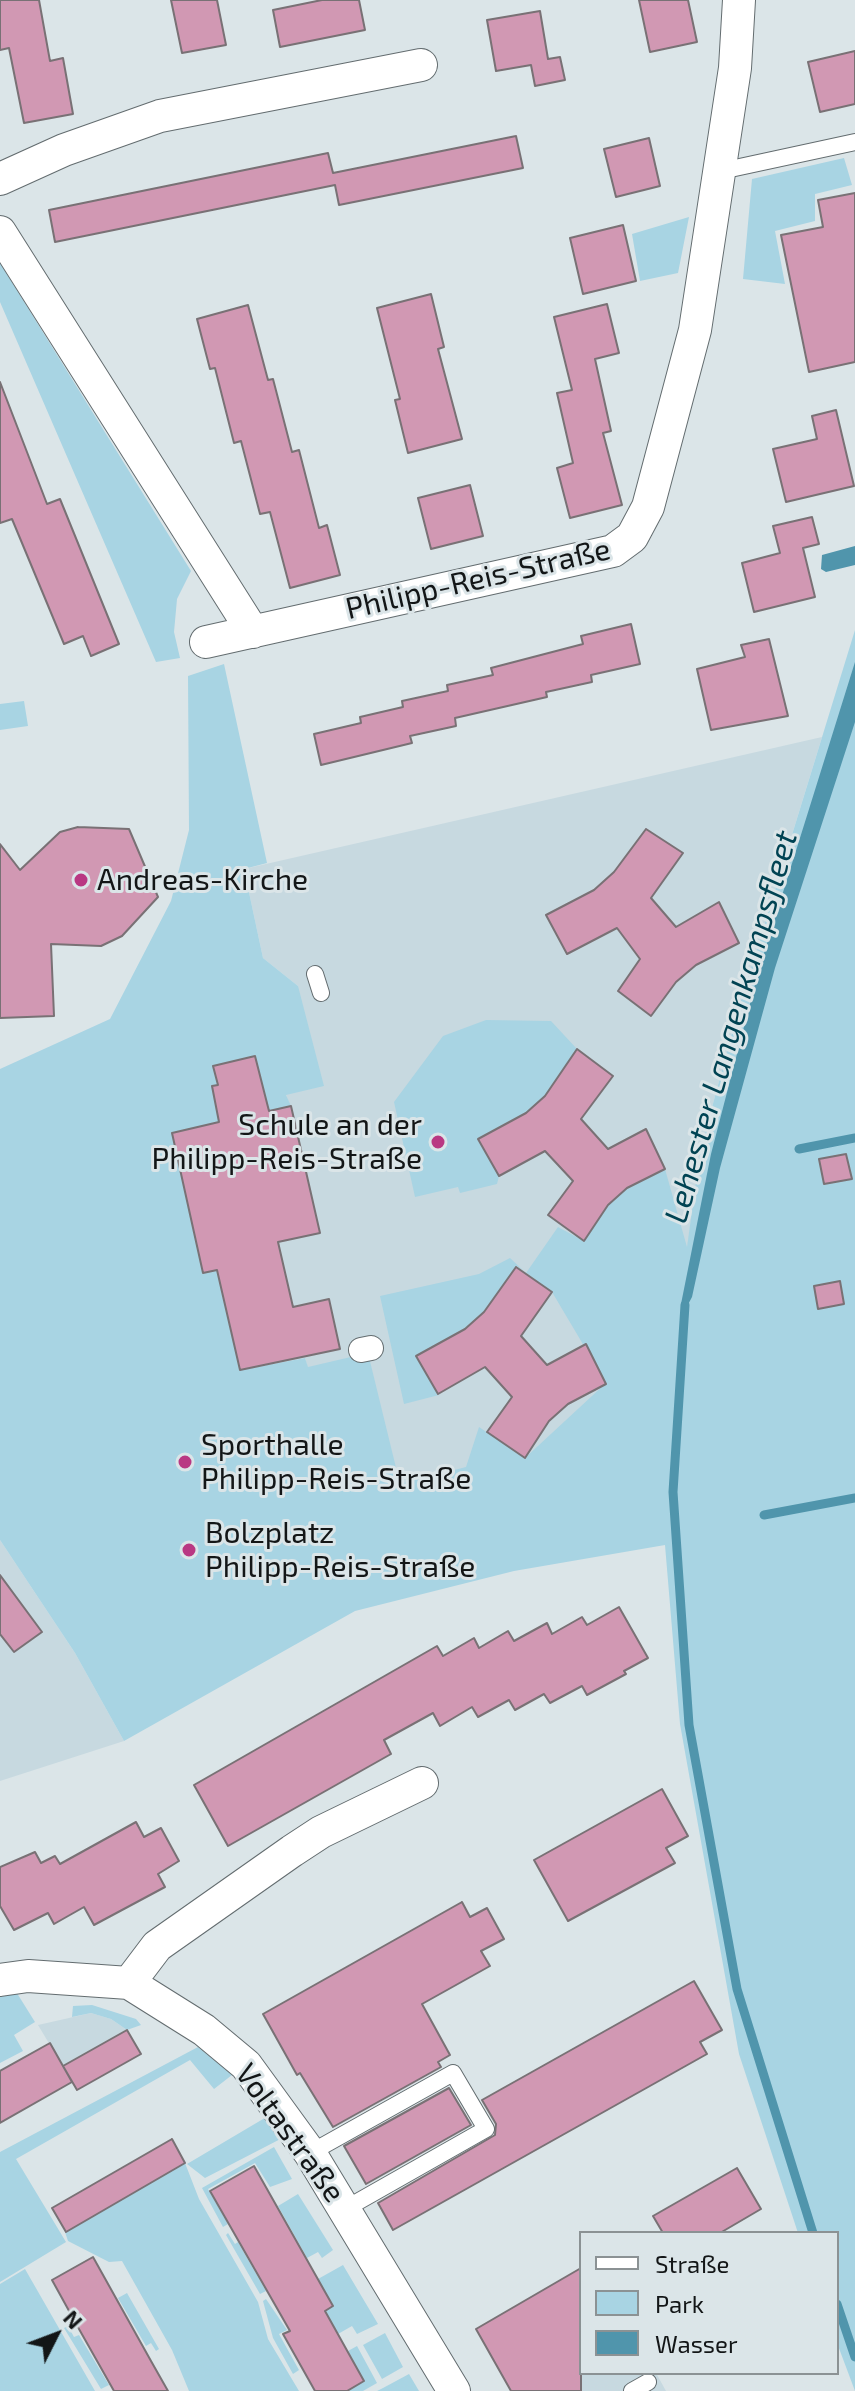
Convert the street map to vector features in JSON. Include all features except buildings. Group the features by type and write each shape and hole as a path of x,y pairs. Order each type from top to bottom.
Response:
{"street":[{"name":"Philipp-Reis-Straße","path":"206,642 613,551 632,537 648,507 695,330 735,68 739,0"},
{"path":"0,179 64,150 160,116 421,65"},
{"path":"0,232 253,632"},
{"path":"129,1983 157,1946 292,1851 321,1832 422,1783"},
{"name":"Voltastraße","path":"0,1980 28,1976 129,1983 204,2030 246,2065 310,2153 454,2391"}],"lane":[{"path":"721,171 855,142"},
{"path":"315,974 321,993"},
{"path":"310,2153 453,2073 486,2129 345,2209"},
{"path":"632,2391 648,2382"}],"shaded area":[{"name":"Schule an der Philipp-Reis-Straße","path":"822,737 739,1007 700,1152 659,1467 356,1559 305,1358 240,1370 221,1289 226,1268 203,1273 172,1132 290,1106 286,1095 298,986 263,958 244,869"},
{"path":"0,1540 75,1653 124,1741 0,1781"},
{"path":"91,2013 111,2019 127,2030 141,2054 77,2090 38,2025"},
{"path":"579,2374 657,2375 666,2391 533,2391"}],"green space":[{"path":"844,158 852,185 815,194 815,221 775,231 785,284 743,279 752,179"},
{"path":"689,217 678,273 640,281 632,234"},
{"path":"0,263 191,571 177,599 174,632 180,658 156,662 0,302"},
{"path":"855,630 855,2391 839,2348 839,2231 797,2231 739,2054 680,1724 665,1545 514,1571 355,1611 124,1741 75,1653 0,1540 0,1069 110,1019 171,901 189,830 188,676 224,664 267,863 244,869 263,958 298,986 324,1086 286,1095 291,1106 172,1133 203,1273 227,1268 221,1290 240,1370 305,1358 308,1367 368,1353 400,1484 466,1467 479,1427 525,1458 606,1383 552,1292 526,1273 558,1227 584,1241 608,1205 627,1188 665,1169 687,1247 700,1152 739,1007"},
{"path":"24,701 28,726 0,730 0,704"},
{"path":"486,1020 551,1021 577,1049 545,1096 526,1113 478,1139 499,1176 497,1184 460,1193 458,1187 415,1197 394,1102 443,1036"},
{"path":"510,1258 524,1271 517,1266 484,1312 465,1329 417,1356 439,1395 404,1404 380,1296 479,1274"},
{"path":"15,1990 35,2022 14,2035 23,2051 0,2063 0,1997"},
{"path":"92,2005 136,2019 141,2025 127,2030 111,2019 91,2013 72,2017 73,2006"},
{"path":"198,2047 232,2075 214,2089 190,2060 16,2159 66,2242 0,2282 0,2152"},
{"path":"280,2109 294,2132 205,2178 187,2164"},
{"path":"274,2147 292,2179 270,2187 255,2163 208,2189 228,2224 223,2227 202,2188"},
{"path":"185,2163 199,2199 258,2302 268,2339 299,2391 189,2391 172,2350 122,2261 109,2262 68,2241 65,2232"},
{"path":"298,2194 333,2250 322,2258 318,2252 307,2258 278,2206"},
{"path":"228,2233 235,2244 238,2242 266,2291 260,2294 226,2235"},
{"path":"343,2265 378,2324 357,2334 352,2326 338,2334 325,2311 333,2306 318,2279"},
{"path":"25,2269 95,2391 0,2391 0,2284"},
{"path":"127,2293 159,2349 156,2351 151,2343 146,2346 118,2298"},
{"path":"266,2299 287,2330 279,2334 299,2370 293,2374 273,2338 263,2301"},
{"path":"68,2326 74,2337 79,2335 109,2385 101,2389 64,2328"},
{"path":"385,2333 403,2367 382,2379 363,2345"},
{"path":"357,2346 377,2383 363,2391 347,2391 364,2381 348,2351"},
{"path":"409,2374 419,2391 377,2391 383,2388"}],"water":[{"path":"855,546 855,565 826,572 821,569 822,555"},
{"path":"855,662 855,722 775,968 720,1168 692,1297 683,1314 681,1304 711,1154 759,969"}],"waterway":[{"path":"799,1149 855,1138"},
{"name":"Lehester Langenkampsfleet","path":"685,1305 673,1492 689,1725 737,1989 812,2231"},
{"path":"764,1515 855,1498"},
{"name":"Lehester Langenkampsfleet","path":"839,2310 855,2357"}],"place":[{"name":"Andreas-Kirche","path":"81,880"},
{"name":"Schule an der Philipp-Reis-Straße","path":"438,1142"},
{"name":"Sporthalle Philipp-Reis-Straße","path":"185,1462"},
{"name":"Bolzplatz Philipp-Reis-Straße","path":"189,1550"}]}
